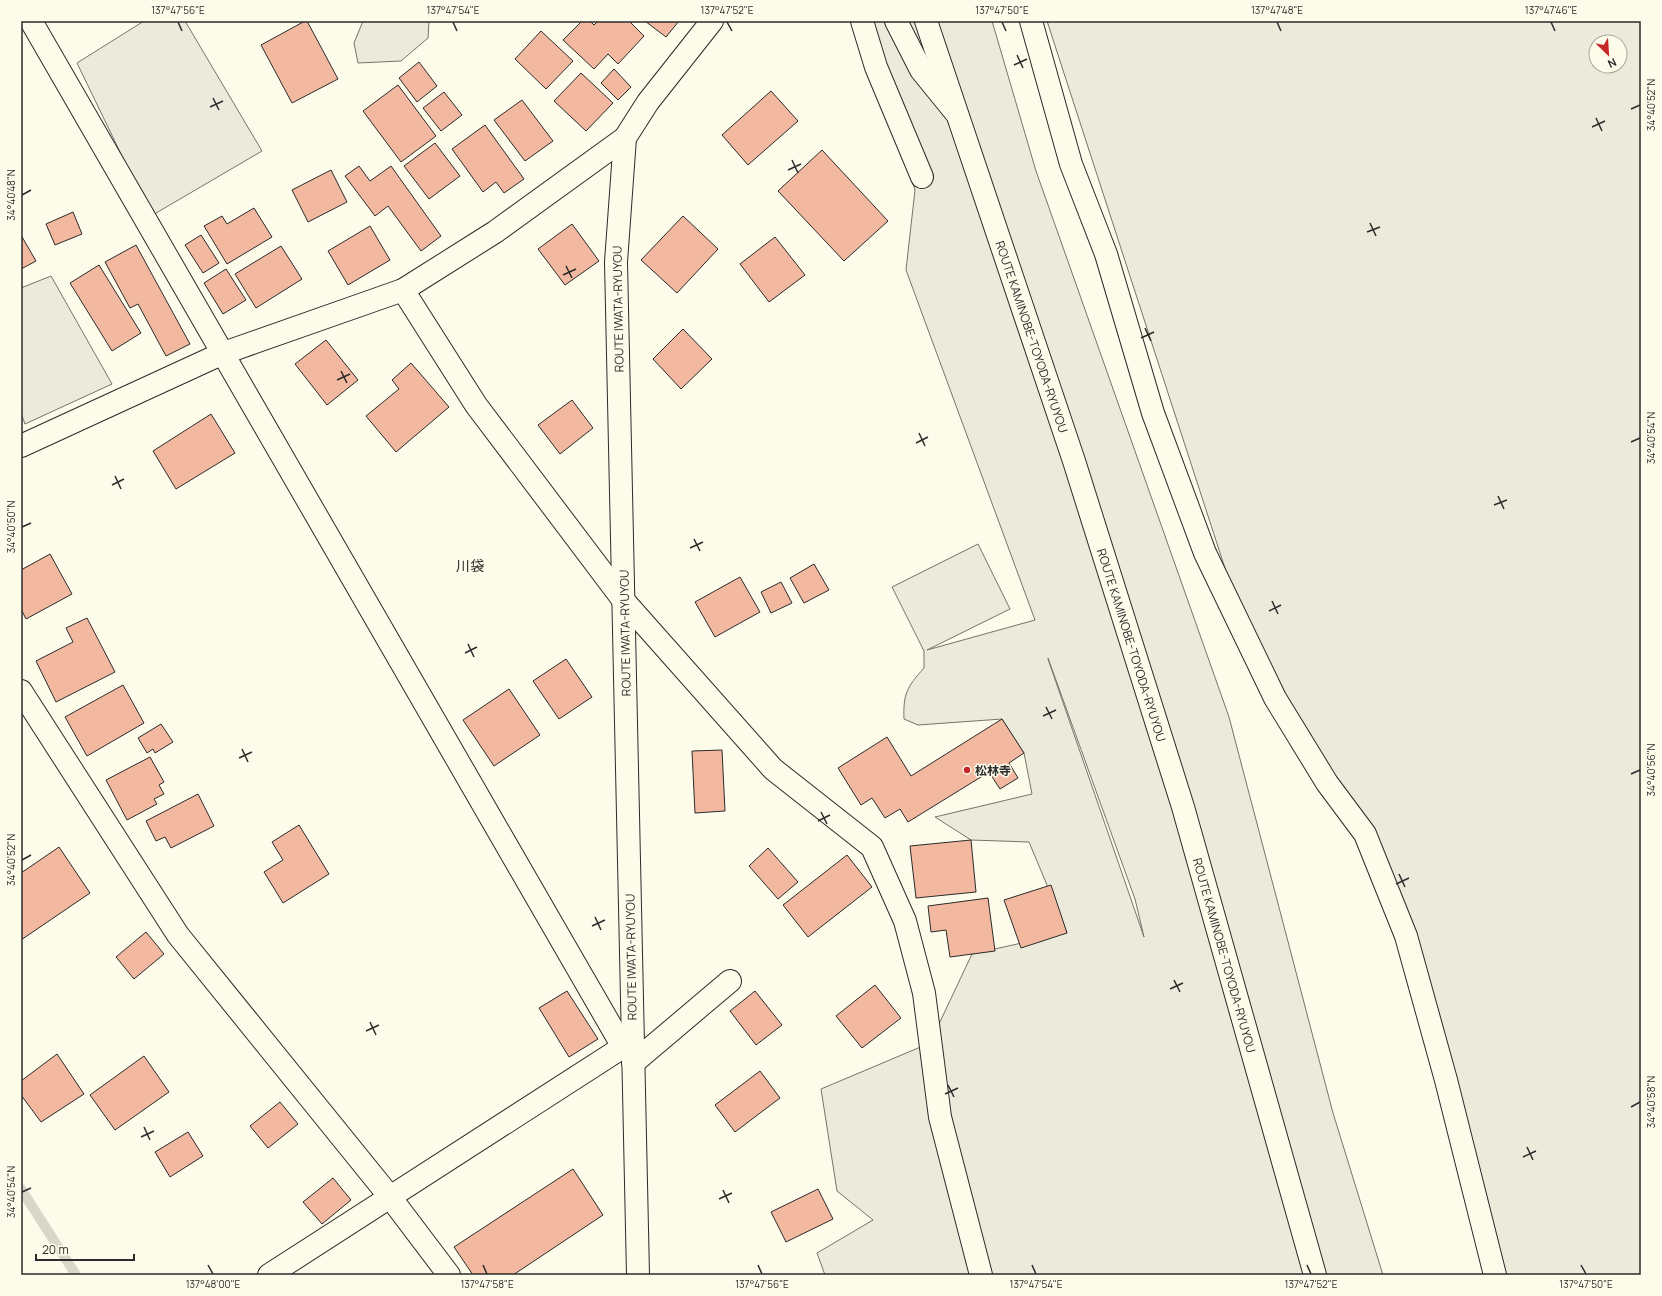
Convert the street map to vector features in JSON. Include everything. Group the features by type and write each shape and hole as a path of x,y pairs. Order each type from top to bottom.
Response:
{"street":[{"path":"31,21 221,354 630,1053"},
{"name":"ROUTE IWATA-RYUYOU","path":"638,1275 630,1053 624,601 616,262 625,138 648,102 712,21"},
{"path":"862,21 876,67 922,177"},
{"path":"896,21 921,70 958,115"},
{"name":"ROUTE KAMINOBE-TOYODA-RYUYOU","path":"926,21 1074,462 1180,799 1315,1275"},
{"path":"1030,21 1071,164 1106,254 1153,413 1204,553 1275,698 1327,783 1365,834 1406,936 1446,1080 1495,1275"},
{"path":"21,446 221,354 403,290 495,232 625,138"},
{"path":"403,290 476,406 624,601 773,769 872,847 905,922 922,985 940,1117 981,1275"},
{"path":"21,691 178,935 390,1197 450,1275"},
{"path":"269,1275 390,1197 630,1053 730,981"}],"shaded area":[{"path":"144,21 185,21 262,151 151,216 77,63"},
{"path":"363,21 429,21 428,38 401,61 358,63 354,43"},
{"path":"864,21 992,21 1036,171 1229,717 1333,1113 1383,1275 825,1275 817,1253 873,1220 837,1191 821,1089 930,1043 972,954 1067,933 1029,842 971,840 935,817 1032,794 1024,753 1002,719 918,725 904,719 905,697 910,686 924,668 924,651 892,587 978,544 1010,609 927,650 1035,620 906,270 915,190","holes":["1048,658 1135,899 1144,937"]},
{"path":"1047,21 1641,21 1641,1275 1497,1275 1386,885 1250,645"},
{"path":"51,276 112,384 25,424 21,413 21,288"}],"building":[{"path":"307,21 338,79 292,103 261,45"},
{"path":"582,21 590,21 594,25 598,21 629,21 644,36 618,64 608,54 594,69 563,40"},
{"path":"645,21 679,21 666,37"},
{"path":"541,31 573,61 546,89 515,59"},
{"path":"419,62 437,86 417,102 399,78"},
{"path":"614,69 631,87 618,100 601,83"},
{"path":"581,73 613,103 586,131 554,101"},
{"path":"398,85 436,136 401,162 363,111"},
{"path":"771,91 798,121 748,165 722,135"},
{"path":"444,92 462,115 441,131 423,108"},
{"path":"522,100 553,141 525,161 494,120"},
{"path":"485,125 524,179 504,193 496,182 483,192 452,149"},
{"path":"435,143 460,176 429,199 404,166"},
{"path":"822,150 888,221 844,261 778,191"},
{"path":"359,166 370,181 391,166 441,236 421,251 388,206 375,216 345,176"},
{"path":"331,170 347,202 308,222 292,190"},
{"path":"254,208 272,237 227,264 204,226 222,216 227,224"},
{"path":"73,212 82,234 55,245 46,224"},
{"path":"683,216 718,249 677,293 641,260"},
{"path":"572,224 599,261 565,285 538,249"},
{"path":"370,226 390,260 348,285 328,251"},
{"path":"21,235 36,261 21,269"},
{"path":"201,235 219,263 203,273 185,245"},
{"path":"775,237 805,275 769,302 740,264"},
{"path":"136,245 190,344 166,356 138,304 130,308 105,262"},
{"path":"281,246 302,279 256,308 235,274"},
{"path":"99,265 141,333 112,351 70,283"},
{"path":"226,269 246,300 223,314 204,283"},
{"path":"683,329 712,359 681,389 653,359"},
{"path":"326,340 358,380 327,405 295,364"},
{"path":"411,363 449,407 396,452 366,416 399,389 392,380"},
{"path":"572,400 593,428 560,454 538,425"},
{"path":"211,414 235,453 176,489 153,451"},
{"path":"50,554 72,594 26,619 21,609 21,570"},
{"path":"814,564 829,590 804,603 790,578"},
{"path":"740,577 760,612 715,637 695,602"},
{"path":"781,582 792,603 771,613 761,592"},
{"path":"87,618 115,672 56,702 36,661 73,642 66,628"},
{"path":"566,659 592,697 559,719 533,681"},
{"path":"123,685 144,723 87,756 65,717"},
{"path":"509,689 540,735 494,766 463,720"},
{"name":"松林寺","path":"1002,719 1024,753 1009,763 1018,778 1000,789 989,772 908,822 900,809 885,818 872,798 861,805 838,768 887,737 911,776"},
{"path":"161,724 173,742 155,753 153,749 147,753 138,738"},
{"path":"722,750 725,811 695,813 692,751"},
{"path":"150,757 164,782 159,785 164,794 154,799 157,804 127,820 106,780"},
{"path":"198,794 214,826 171,848 165,837 156,841 146,821"},
{"path":"299,825 329,874 283,903 264,872 283,860 272,842"},
{"path":"971,840 976,892 916,898 910,846"},
{"path":"59,847 90,893 21,940 21,873"},
{"path":"768,848 798,882 778,899 749,866"},
{"path":"847,855 872,887 808,937 783,905"},
{"path":"1051,885 1067,933 1021,948 1004,900"},
{"path":"988,898 995,951 950,957 946,930 931,932 928,906"},
{"path":"146,932 164,954 134,979 116,957"},
{"path":"875,985 901,1018 862,1048 836,1016"},
{"path":"567,991 598,1039 569,1057 539,1008"},
{"path":"755,991 782,1025 756,1045 730,1011"},
{"path":"57,1054 84,1094 41,1122 21,1095 21,1081"},
{"path":"144,1056 169,1092 115,1130 90,1095"},
{"path":"760,1071 780,1098 735,1132 715,1105"},
{"path":"280,1102 298,1124 268,1148 250,1126"},
{"path":"188,1132 203,1156 170,1177 155,1152"},
{"path":"573,1169 603,1215 513,1275 473,1275 454,1247"},
{"path":"333,1178 351,1200 322,1224 303,1202"},
{"path":"818,1189 833,1219 786,1242 771,1212"}],"waterway":[{"path":"21,1189 76,1275"}],"place":[{"name":"松林寺","path":"967,770"}],"district":[{"name":"川袋","path":"470,565"}]}
